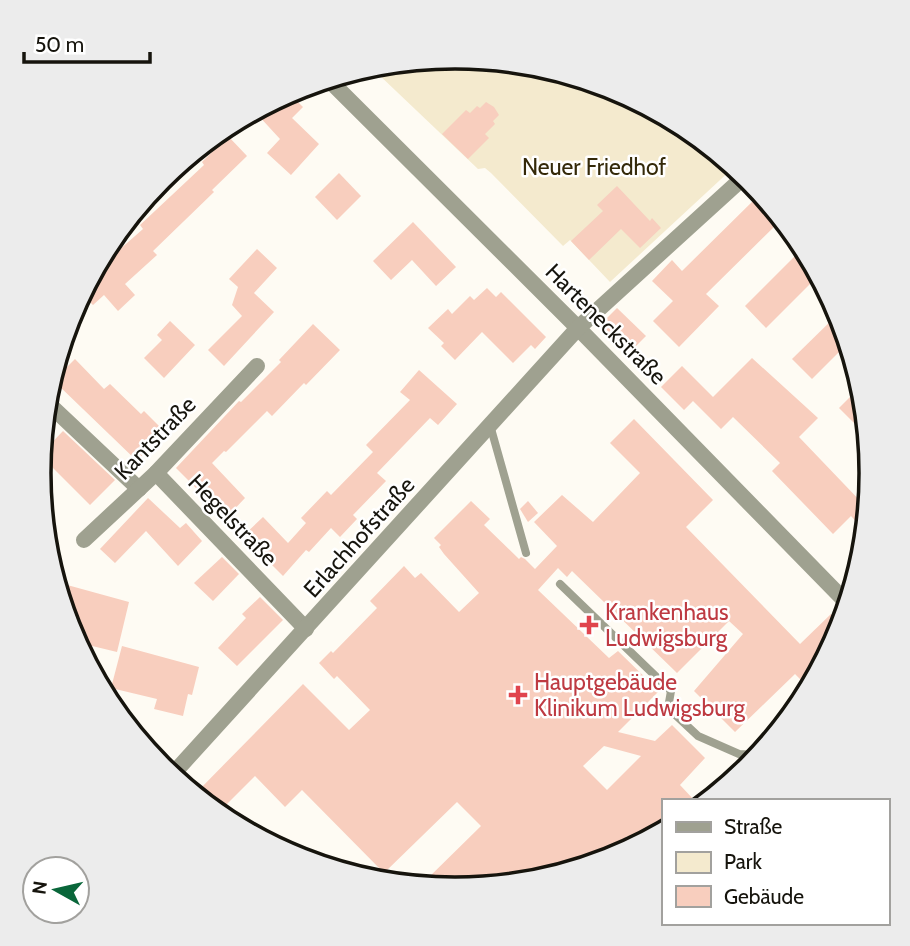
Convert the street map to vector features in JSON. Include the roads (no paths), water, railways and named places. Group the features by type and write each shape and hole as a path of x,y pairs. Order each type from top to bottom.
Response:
{"street":[{"name":"Harteneckstraße","path":"336,87 840,595"},
{"name":"Erlachhofstraße","path":"178,768 578,328 737,183"},
{"name":"Kantstraße","path":"84,540 156,473 257,366"},
{"path":"56,411 139,489"},
{"name":"Hegelstraße","path":"156,473 306,629"}],"lane":[{"path":"490,425 526,553"},
{"path":"560,584 671,691 668,708 698,736 745,754"}],"place":[{"name":"Krankenhaus Ludwigsburg","path":"589,625"},
{"name":"Hauptgebäude Klinikum Ludwigsburg","path":"518,695"}],"park label":[{"name":"Neuer Friedhof","path":"594,167"}]}
